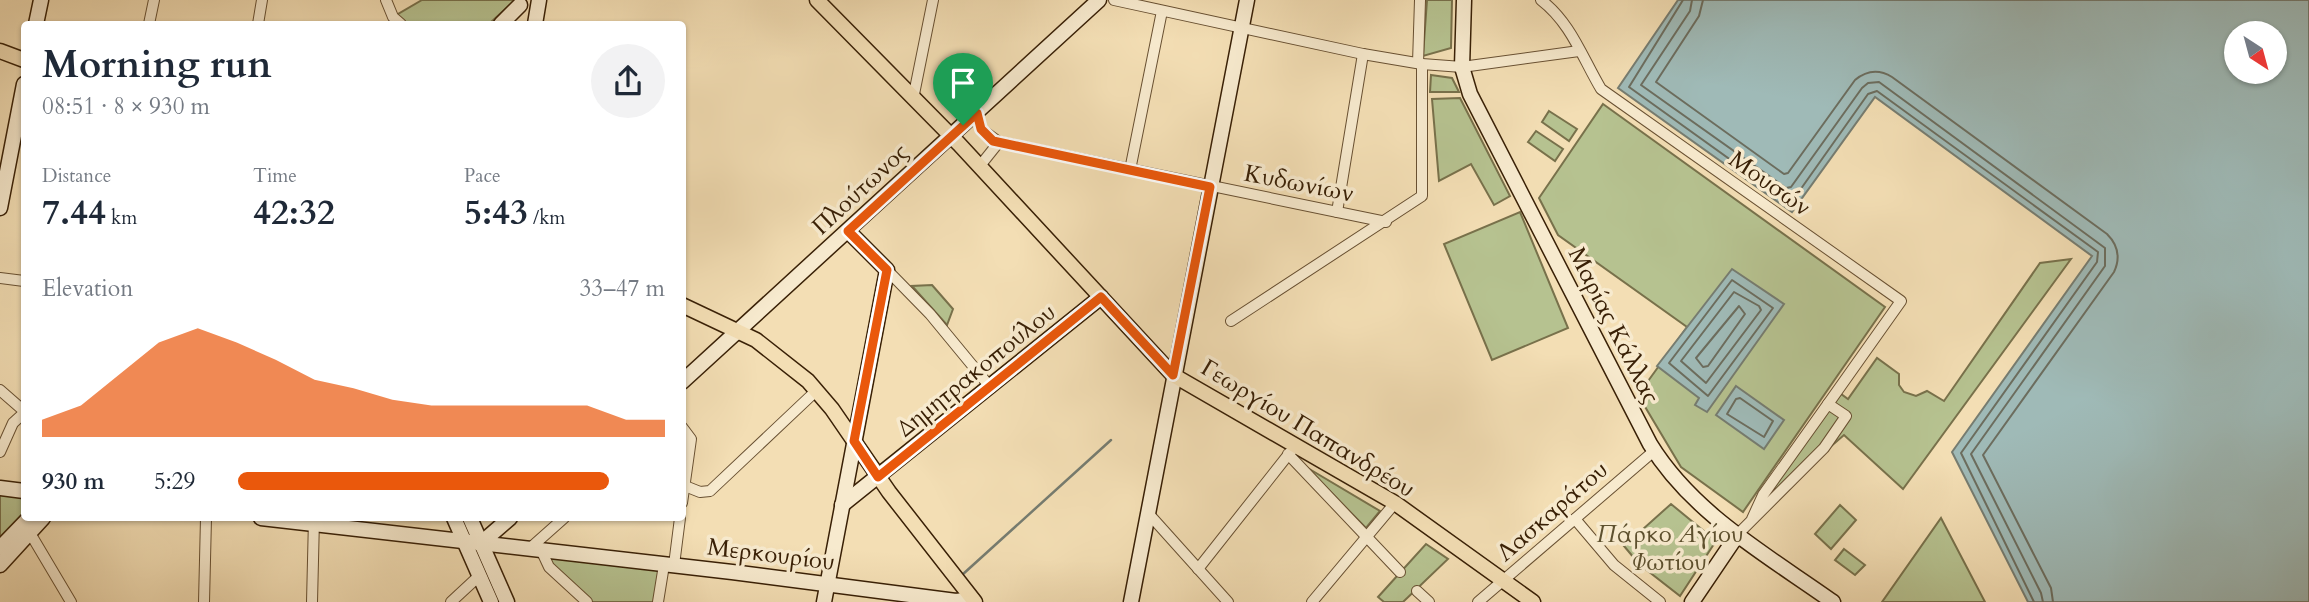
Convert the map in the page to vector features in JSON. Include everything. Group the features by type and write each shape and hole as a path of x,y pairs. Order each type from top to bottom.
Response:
{"main road":[{"path":"37,21 41,0"},
{"name":"Γεωργίου Παπανδρέου","path":"817,0 951,137 1173,375 1292,449 1395,503 1533,602"},
{"name":"Πλούτωνος","path":"686,379 740,332 1099,0"},
{"path":"1132,602 1173,375 1247,0"},
{"name":"Μαρίας Κάλλας","path":"1464,0 1462,67 1477,109 1654,451 1681,489 1738,534 1833,602"},
{"path":"503,21 520,2"},
{"path":"518,21 520,2"},
{"path":"0,51 21,59"},
{"path":"1,202 21,99"},
{"path":"824,602 887,270 848,231"},
{"name":"Δημητρακοπούλου","path":"842,505 1101,297"},
{"path":"686,307 740,332 776,353 817,390 878,477 974,601"},
{"path":"0,488 21,491"},
{"name":"Μερκουρίου","path":"314,521 508,548 827,584 937,600 974,601"},
{"path":"455,521 463,541 507,602"},
{"path":"471,521 480,544 491,602"},
{"path":"480,544 507,521"},
{"path":"0,548 29,526"},
{"path":"0,565 29,526"},
{"path":"1692,602 1738,534"},
{"path":"485,573 498,555 508,548"}],"street":[{"path":"150,21 154,0"},
{"path":"258,21 262,0"},
{"path":"386,0 398,21"},
{"path":"913,99 933,0"},
{"path":"1114,0 1241,29 1420,63 1462,67 1579,51"},
{"path":"1231,321 1386,222 1417,201 1424,191 1420,0"},
{"name":"Μουσών","path":"1541,0 1570,28 1579,51 1601,89 1901,301 1828,404"},
{"path":"1130,170 1162,11"},
{"path":"1337,212 1363,54"},
{"path":"977,113 981,129 999,142 979,167"},
{"name":"Κυδωνίων","path":"999,142 1386,222"},
{"path":"887,270 930,314 990,388"},
{"path":"0,278 21,281"},
{"path":"0,390 21,408"},
{"path":"686,486 700,492 710,491 817,390"},
{"path":"15,401 21,396"},
{"path":"1738,534 1836,433 1846,416 1828,404 1763,495 1752,519"},
{"path":"0,452 13,424 21,415"},
{"path":"686,464 687,442"},
{"path":"1198,569 1292,449 1400,572"},
{"name":"Λασκαράτου","path":"1478,602 1654,451"},
{"path":"1312,602 1395,503"},
{"path":"1148,513 1228,602"},
{"path":"1575,519 1614,565 1660,602"},
{"path":"204,602 206,521"},
{"path":"312,602 314,521"},
{"path":"561,521 535,551 587,602"},
{"path":"658,602 679,521"},
{"path":"29,526 71,602"},
{"path":"451,602 485,573"},
{"path":"1417,591 1429,602"}],"green space":[{"path":"422,0 514,1 492,21 398,21 393,17"},
{"path":"1427,0 1452,0 1451,48 1423,56"},
{"path":"1431,75 1452,78 1459,92 1430,92"},
{"path":"1460,98 1510,196 1494,205 1471,164 1439,181 1432,99"},
{"path":"1603,104 1885,307 1743,512 1681,467 1638,395 1687,327 1558,235 1539,198"},
{"path":"1549,111 1577,129 1569,141 1542,122"},
{"path":"1536,131 1563,149 1555,161 1528,142"},
{"path":"1520,212 1568,328 1492,360 1444,244"},
{"path":"2071,259 1903,489 1844,435 1753,514 1841,394 1848,399 1877,358 1899,374 1899,385 1904,392 1916,396 1927,391 1944,401 2040,263"},
{"path":"932,285 953,309 947,325 912,286"},
{"path":"1306,467 1380,511 1366,528"},
{"path":"0,495 21,498 21,518 0,540"},
{"name":"Πάρκο Αγίου Φωτίου","path":"1671,504 1716,541 1680,596 1639,564 1624,546"},
{"path":"1840,505 1856,520 1831,549 1815,534"},
{"path":"1941,518 1985,602 1882,602"},
{"path":"1426,544 1448,559 1403,602 1384,602 1378,597"},
{"path":"1844,549 1865,565 1855,575 1835,560"},
{"path":"543,557 664,565 658,602 587,602"}],"water":[{"path":"1678,0 2309,0 2309,602 2028,602 1952,452 2092,256 1875,97 1792,212 1618,88"},
{"path":"1732,269 1784,304 1707,412 1695,405 1699,398 1657,366"},
{"path":"1736,386 1784,420 1764,449 1716,415"}],"waterway":[{"path":"962,575 1111,440"}],"route":[{"path":"977,113 981,129 993,141 1210,187 1173,375 1101,297 878,477 854,441 887,270 848,231 963,125 977,113"}]}
